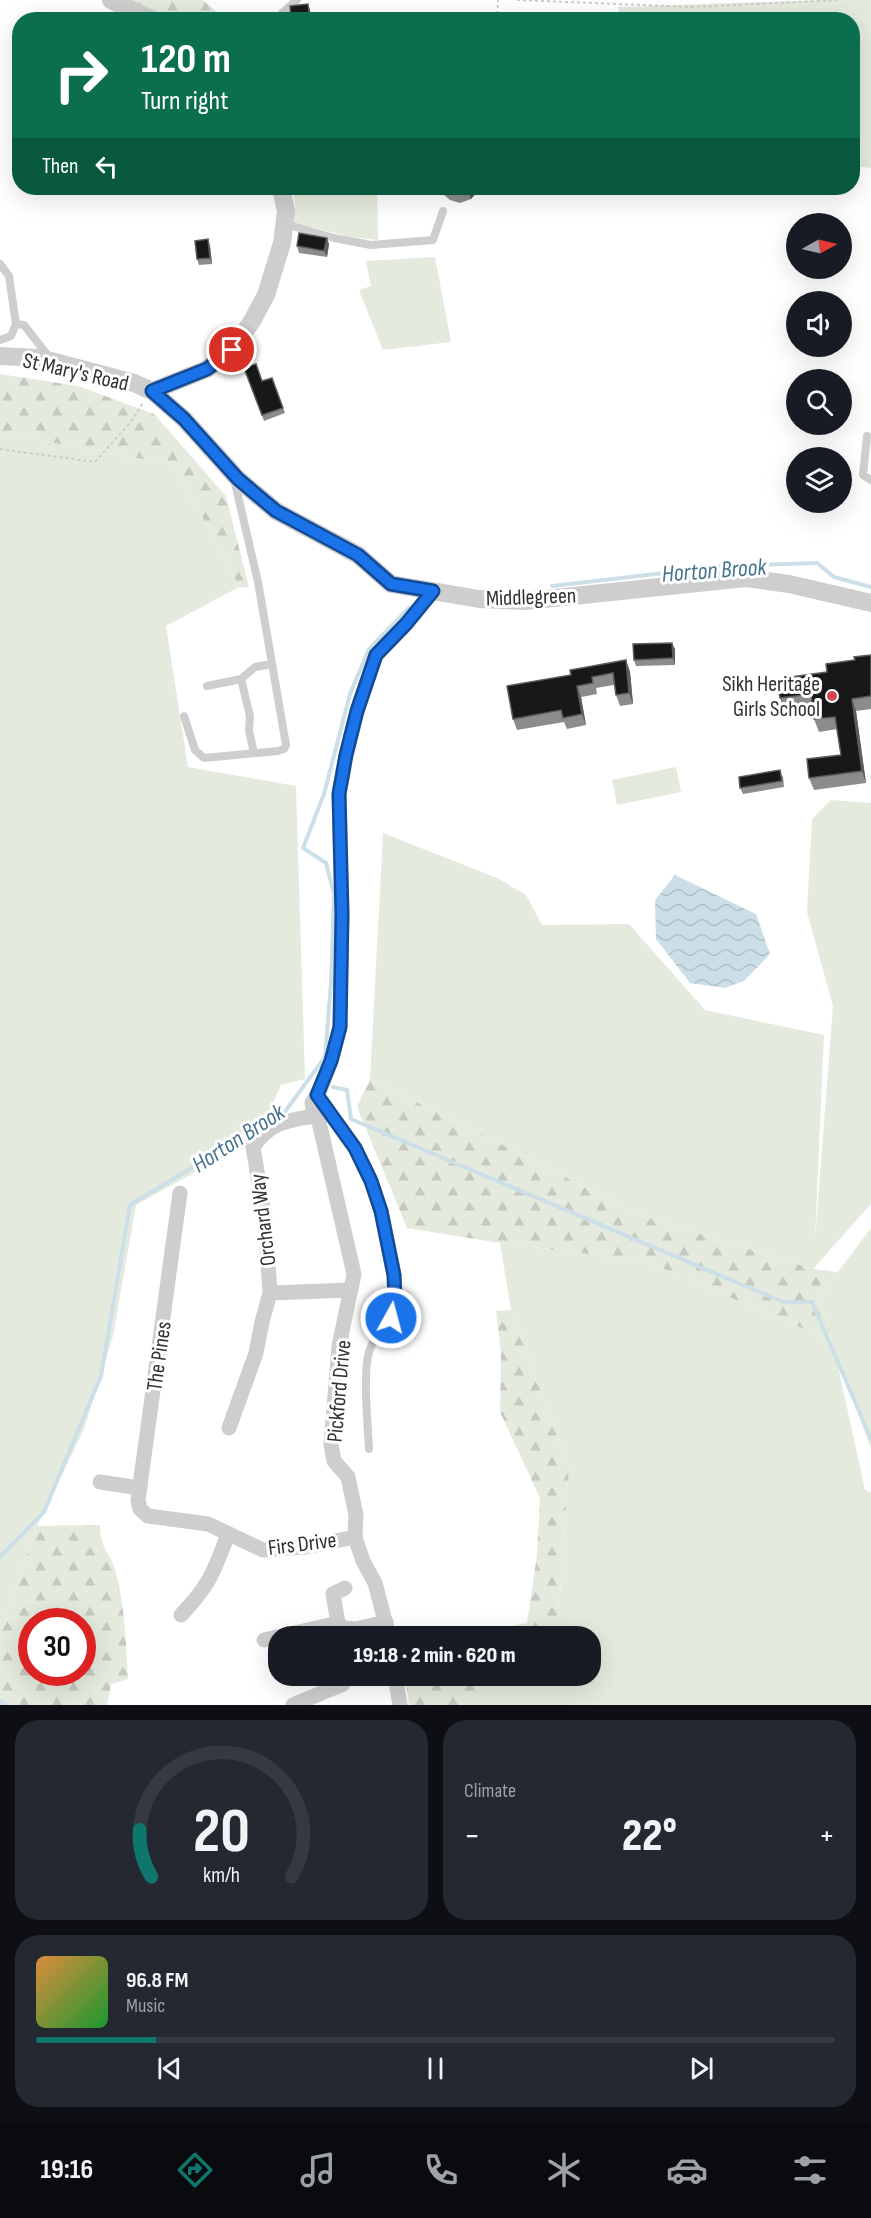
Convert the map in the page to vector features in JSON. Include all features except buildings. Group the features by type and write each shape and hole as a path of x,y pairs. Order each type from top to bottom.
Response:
{"street":[{"path":"111,0 136,12"},
{"path":"152,391 207,369 232,350 252,321 266,295 282,243 286,211 283,195"},
{"name":"St Mary's Road","path":"0,356 38,358 134,383 152,391"},
{"name":"Middlegreen","path":"152,391 184,419 232,473 276,511 358,555 391,584 479,599 525,601 746,578 789,584 871,603"},
{"path":"391,1318 395,1299 394,1275 381,1211 371,1181 355,1148 314,1105 331,1061 340,1027 342,914 339,794 346,755 357,711 376,655 433,591"},
{"name":"Pickford Drive","path":"314,1105 354,1274 339,1346 331,1444 334,1461 348,1477 356,1515 355,1537 363,1561 375,1583 386,1626"},
{"name":"Orchard Way","path":"229,1428 256,1353 270,1293 266,1219 253,1147 262,1133 314,1105"},
{"name":"The Pines","path":"148,1516 140,1509 138,1500 180,1193"},
{"name":"Orchard Way","path":"270,1293 351,1290"},
{"path":"100,1482 140,1488"},
{"name":"Firs Drive","path":"148,1516 208,1524 263,1550 305,1547 355,1537"},
{"path":"181,1615 202,1593 212,1576 228,1534"},
{"path":"341,1626 338,1623 333,1594 345,1588"},
{"path":"264,1640 338,1623"},
{"path":"293,1705 338,1686"},
{"path":"397,1686 400,1705"}],"lane":[{"path":"283,12 297,0"},
{"path":"285,224 314,234 371,245 433,240 443,211"},
{"path":"0,264 9,276 16,324 11,336 0,340"},
{"path":"16,324 24,325 51,361"},
{"path":"867,436 863,475 871,480"},
{"path":"184,716 192,744 204,758 278,751 284,749 286,745 258,582 232,473"},
{"path":"207,686 241,679 255,667 272,664"},
{"path":"241,679 250,716 249,731 254,753"},
{"path":"369,1449 366,1406 368,1352 374,1339 391,1318"}],"path":[{"path":"517,0 694,7 837,0"},
{"path":"0,449 95,462 130,423 152,391"}],"green space":[{"path":"129,0 203,0 217,12 151,12"},
{"path":"871,0 871,168 860,167 860,12 618,12 618,7"},
{"path":"294,195 377,195 378,240 351,237 294,223"},
{"path":"435,257 451,342 383,350 359,290 371,286 366,261"},
{"path":"0,374 78,386 154,414 226,496 249,588 239,587 175,465 0,433"},
{"path":"0,433 175,465 239,587 166,626 188,767 296,786 305,1079 281,1085 255,1143 201,1169 136,1205 113,1336 84,1429 37,1526 0,1636"},
{"path":"676,767 681,792 617,805 612,780"},
{"path":"831,800 871,803 871,1204 813,1269 637,1214 370,1079 383,833 497,878 526,895 542,925 629,924 705,1010 824,1035 815,1240 833,1006 807,912 812,819"},
{"path":"370,1079 637,1214 813,1269 838,1272 819,1297 832,1341 645,1261 500,1243 407,1228 357,1107"},
{"path":"871,1228 871,1449 834,1348 865,1490 871,1492 871,1705 475,1705 475,1686 601,1686 601,1626 558,1626 569,1467 511,1310 500,1243 645,1261 832,1341 819,1297"},
{"path":"511,1310 569,1467 558,1626 512,1626 527,1623 537,1555 540,1498 500,1412 501,1353 496,1311"},
{"path":"100,1525 102,1541 114,1566 119,1586 125,1626 128,1679 111,1684 107,1705 0,1705 0,1636 37,1526"},
{"path":"406,1686 475,1686 475,1705 409,1705"}],"water":[{"path":"675,875 756,914 770,954 744,981 725,988 690,983 656,939 655,900"}],"waterway":[{"name":"Horton Brook","path":"552,586 725,566 817,563 834,577 871,587"},
{"name":"Horton Brook","path":"274,1119 284,1113 325,1057 331,983 334,894 326,863 303,848 324,794 350,694 369,649 409,608"},
{"path":"333,1087 347,1090 351,1119 783,1302 812,1302 871,1439"},
{"name":"Horton Brook","path":"0,1557 44,1512 101,1376 130,1205 265,1124"},
{"name":"Horton Brook","path":"0,1701 6,1705"}],"place":[{"name":"Sikh Heritage Girls School","path":"832,696"}],"route":[{"path":"232,350 207,369 152,391 184,419 238,479 276,511 358,555 391,584 433,591 376,655 357,711 346,755 339,794 342,914 340,1027 331,1061 317,1095 355,1148 371,1181 381,1211 394,1275 395,1299 391,1318"}]}
